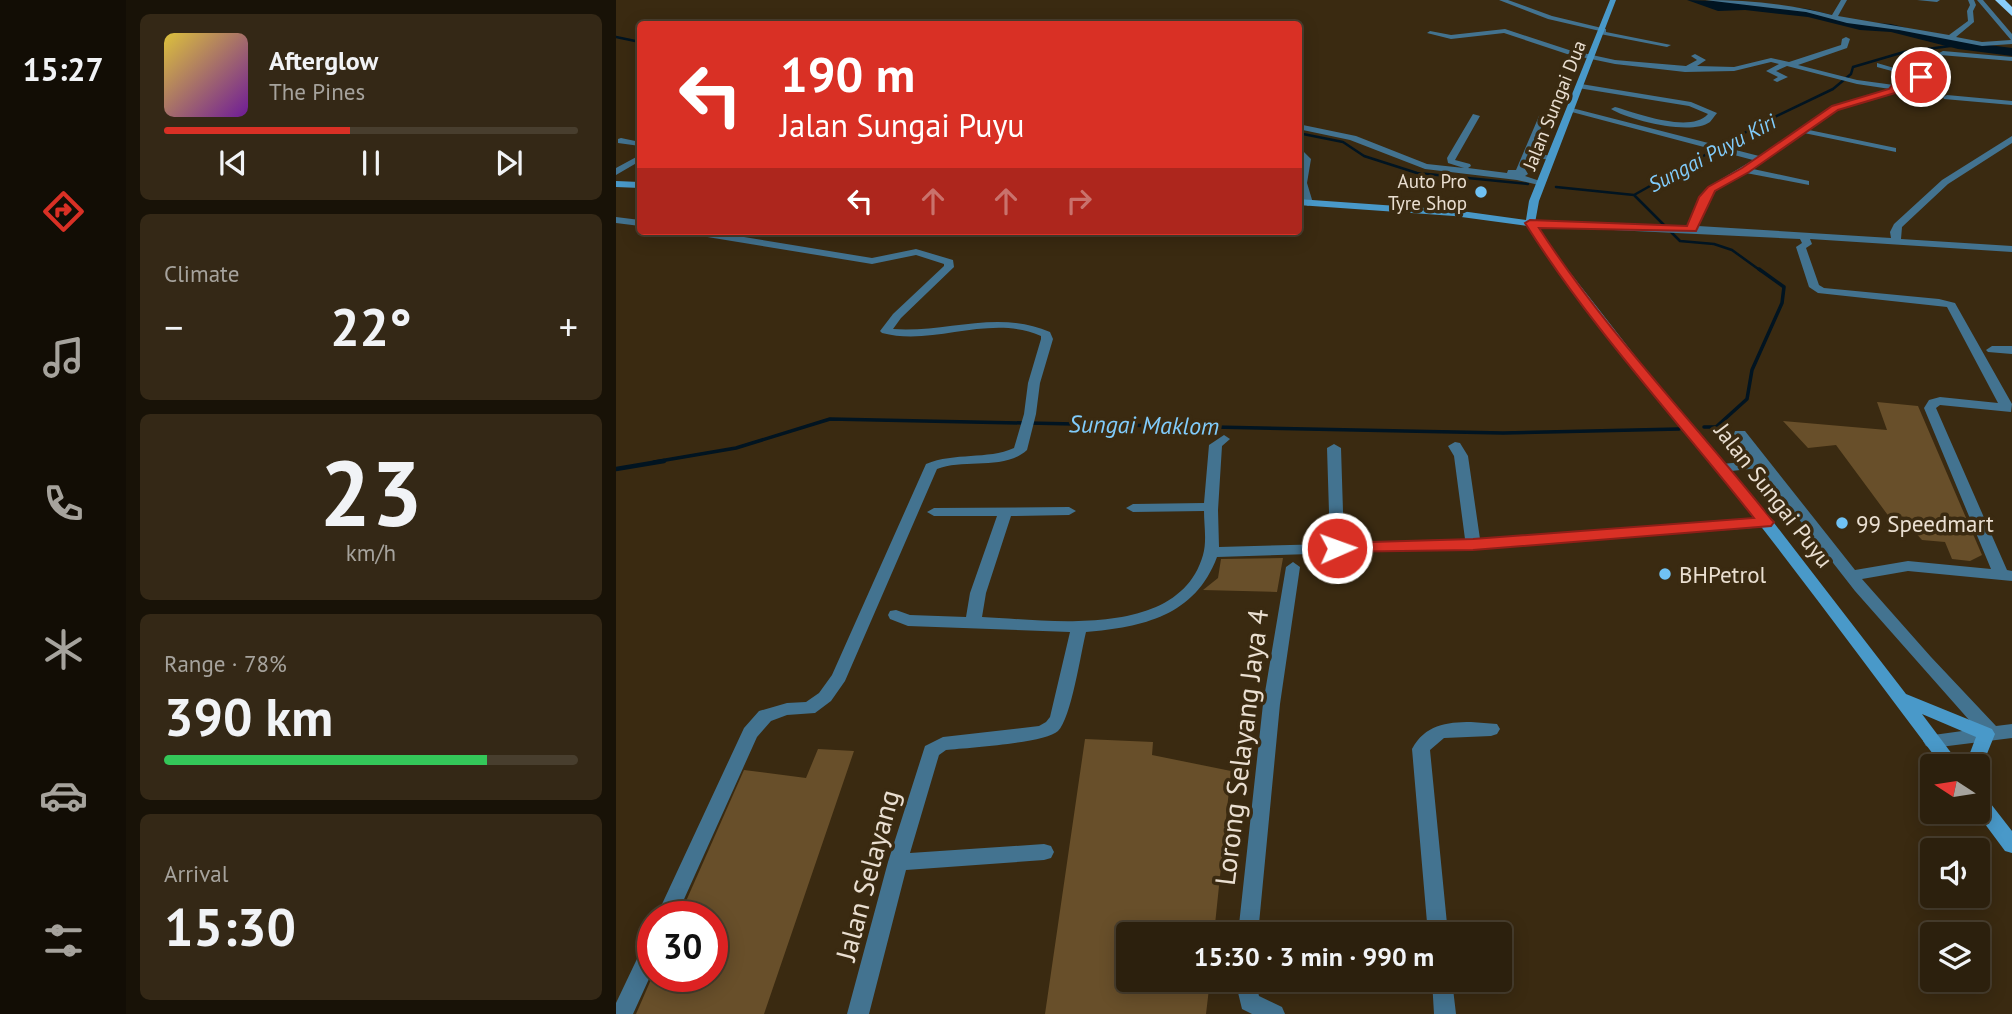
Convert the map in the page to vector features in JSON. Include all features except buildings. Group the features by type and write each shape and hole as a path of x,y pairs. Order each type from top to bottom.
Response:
{"highway":[{"path":"2000,0 2012,13"}],"main road":[{"name":"Jalan Sungai Dua","path":"1530,223 1540,184 1614,0"},
{"path":"616,184 637,185"},
{"path":"1303,202 1503,218 1530,223"},
{"path":"1503,218 1532,207"},
{"path":"1488,217 1513,225 1533,237 1550,254"},
{"name":"Jalan Sungai Puyu","path":"1530,223 1550,254 1653,387 1766,522 1942,754"},
{"path":"1897,696 1928,711 1989,733 1979,754"},
{"path":"1990,816 2012,845"}],"street":[{"path":"1502,0 1550,18 1667,45"},
{"path":"1708,0 1806,10 1990,45 2012,40 1980,0"},
{"path":"1834,17 1844,0"},
{"path":"1920,0 1937,0"},
{"path":"1951,37 1971,22 1971,0"},
{"path":"1430,33 1451,37 1505,31 1551,48 1592,57 1685,70 1734,69 1771,60 1857,82 1895,87"},
{"path":"1777,80 1784,77 1770,71 1844,46 1846,39"},
{"path":"1942,53 2012,59"},
{"path":"1685,70 1702,60 1695,56"},
{"path":"1655,67 1662,58"},
{"path":"1688,229 1711,189 1745,170 1835,108 1892,91 1895,87 1921,77 1880,65"},
{"path":"1581,86 1691,104 1713,113 1710,119 1703,123 1687,126 1615,109"},
{"path":"1947,97 2012,103"},
{"path":"1571,109 1759,159"},
{"path":"1521,175 1520,169 1542,116"},
{"path":"1476,117 1451,161 1521,175 1540,184"},
{"path":"1302,127 1353,138 1426,166 1521,175 1546,170"},
{"path":"1804,131 1893,150"},
{"path":"1897,242 1896,226 1945,182 2012,139"},
{"path":"621,141 637,144"},
{"path":"1302,153 1307,159 1302,183 1303,202"},
{"path":"1527,154 1551,157"},
{"path":"616,172 637,160"},
{"path":"1745,170 1806,183"},
{"path":"616,220 637,223"},
{"path":"1530,223 1549,226 1688,229 2012,249"},
{"path":"673,901 750,733 765,716 787,709 809,708 825,697 839,677 931,467 942,460 1013,455 1020,450 1030,416 1034,383 1047,339 1046,334 1039,330 999,325 905,333 886,331 897,316 949,267 948,261 914,251 872,261 713,235"},
{"path":"1804,236 1807,244 1801,247 1814,287 1822,291 1951,305 2009,407"},
{"path":"1992,350 2012,350"},
{"path":"1852,576 1908,566 2007,575 1930,408 1933,403 1940,401 2009,407"},
{"path":"1740,434 1852,576 1989,733"},
{"path":"897,615 908,620 1079,627 1143,618 1173,606 1190,594 1202,579 1211,552 1211,507 1216,445 1224,439"},
{"path":"1455,446 1461,456 1473,544"},
{"path":"1334,448 1337,548"},
{"path":"1722,468 1762,464"},
{"path":"1133,508 1211,507"},
{"path":"934,512 1069,511"},
{"path":"973,622 978,593 1004,512"},
{"path":"1211,552 1473,544 1766,522"},
{"name":"Lorong Selayang Jaya 4","path":"1249,922 1266,735 1278,646 1293,567"},
{"name":"Jalan Selayang","path":"858,1014 898,862 931,751 943,744 1042,732 1052,727 1058,718 1079,627"},
{"path":"1437,922 1422,749 1426,738 1439,731 1491,729"},
{"path":"1932,741 2012,732"},
{"path":"898,862 1044,852"},
{"path":"622,1014 637,982"},
{"path":"1248,992 1250,1002 1274,1014"},
{"path":"1443,992 1445,1014"}],"shaded area":[{"path":"1877,402 1918,406 1982,555 1970,561 1952,559 1945,542 1922,540 1904,520 1890,518 1836,445 1808,448 1783,421 1887,430"},
{"path":"1283,558 1277,592 1203,590 1218,578 1221,559"},
{"path":"1085,739 1153,742 1152,755 1231,771 1215,922 1116,922 1116,992 1209,992 1206,1014 1045,1014"},
{"path":"818,749 854,751 764,1014 636,1014 646,992 728,992 728,901 686,901 744,770 806,778"}],"waterway":[{"path":"1693,0 1718,7 1745,6 1808,13 1860,26 1891,28 1958,45 2012,52"},
{"path":"616,37 637,41"},
{"name":"Sungai Puyu Kiri","path":"1634,195 1762,123 1833,89 1851,74 1853,67 1904,52 1958,45"},
{"path":"1302,134 1343,142 1364,156 1417,173 1528,184"},
{"path":"1556,187 1634,195"},
{"name":"Sungai Puyu Kiri","path":"1634,195 1680,241 1714,244 1732,250 1761,271"},
{"name":"Sungai Puyu Kiri","path":"1704,427 1716,427 1747,399 1752,370 1782,303 1784,287 1759,269"},
{"name":"Sungai Maklom","path":"654,462 736,448 830,419 1503,433 1679,429"},
{"name":"Sungai Maklom","path":"616,469 664,461"}],"place":[{"name":"Auto Pro Tyre Shop","path":"1481,192"},
{"name":"99 Speedmart","path":"1842,523"},
{"name":"BHPetrol","path":"1665,574"}],"route":[{"path":"1337,548 1473,544 1766,522 1653,387 1550,254 1530,223 1549,226 1692,229 1704,197 1711,189 1745,170 1835,108 1892,91 1895,87 1921,77"}]}
